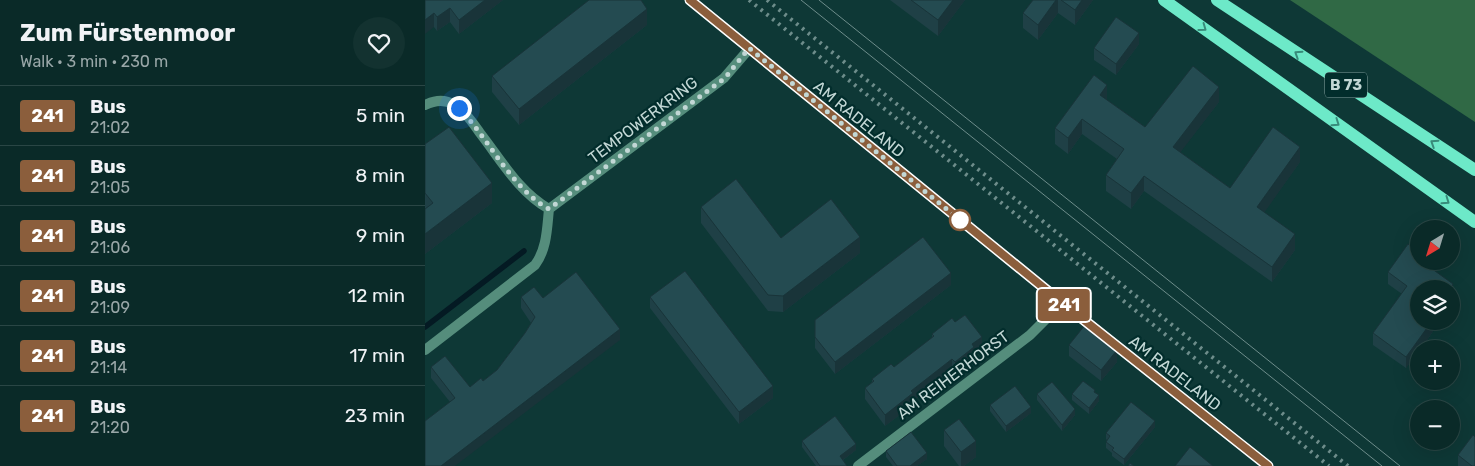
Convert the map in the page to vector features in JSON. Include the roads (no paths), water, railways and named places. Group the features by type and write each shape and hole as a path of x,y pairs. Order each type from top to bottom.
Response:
{"main road":[{"name":"B 73","path":"1164,0 1475,222"},
{"name":"B 73","path":"1217,0 1475,170"}],"street":[{"name":"AM RADELAND","path":"690,0 1060,301 1268,466"},
{"name":"TEMPOWERKRING","path":"549,209 725,78 749,48"},
{"path":"425,105 431,102 443,101 459,108 522,188 540,204 549,209 544,247 535,265 425,350"},
{"name":"AM REIHERHORST","path":"858,466 1030,335 1049,316 1060,301"}],"waterway":[{"path":"425,327 524,251"}],"tram line":[{"path":"801,0 1382,466"},
{"path":"819,0 1400,466"}],"railway":[{"path":"749,0 1329,466"},
{"path":"767,0 1348,466"}]}
